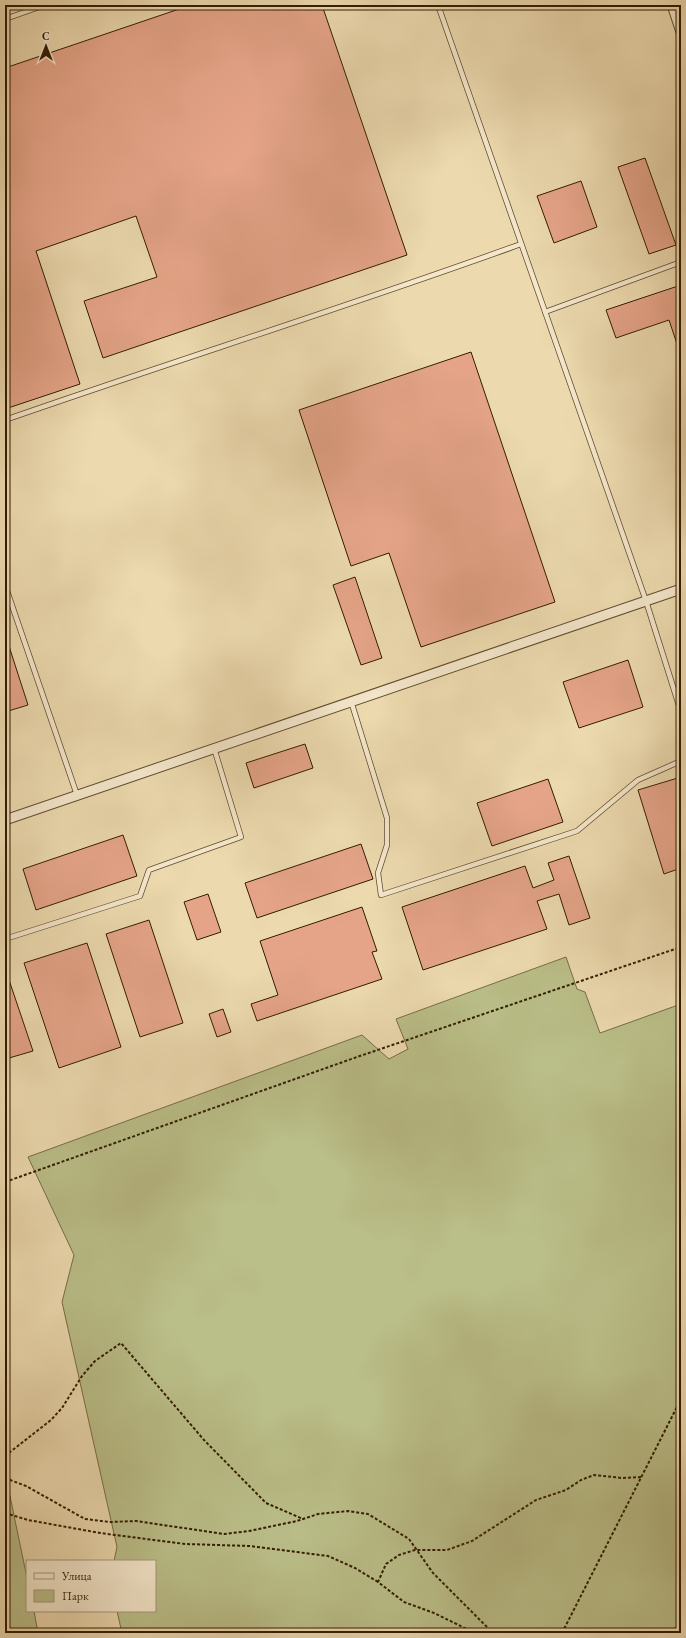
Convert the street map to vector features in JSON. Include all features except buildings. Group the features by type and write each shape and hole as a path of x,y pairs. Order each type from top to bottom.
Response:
{"street":[{"path":"672,5 681,32"},
{"path":"5,820 681,589"}],"lane":[{"path":"5,19 45,5"},
{"path":"438,5 646,601 681,712"},
{"path":"5,420 441,273 521,244"},
{"path":"545,312 681,262"},
{"path":"5,585 77,795"},
{"path":"351,702 387,818 387,845 378,873 380,895 577,831 638,780 681,761"},
{"path":"5,939 140,896 149,870 241,837 214,748"}],"path":[{"path":"5,1182 357,1057 681,947"},
{"path":"5,1456 51,1420 62,1408 82,1376 95,1361 121,1343 204,1440 266,1503 304,1519"},
{"path":"562,1633 681,1399"},
{"path":"378,1582 386,1564 399,1555 415,1550 448,1550 472,1542 536,1500 566,1490 581,1480 594,1475 622,1478 641,1477"},
{"path":"5,1478 26,1486 85,1519 110,1522 136,1521 224,1534 250,1531 304,1519 318,1514 348,1511 368,1514 409,1540 433,1573 493,1633"},
{"path":"5,1513 28,1520 131,1537 184,1544 250,1546 328,1556 355,1568 378,1582 404,1602 434,1613 475,1633"}],"green space":[{"path":"566,957 577,989 585,992 600,1033 681,1004 681,1626 660,1633 122,1633 117,1612 156,1612 156,1560 114,1560 117,1547 62,1302 74,1255 28,1157 362,1035 389,1059 408,1049 396,1019"},
{"path":"5,1472 26,1573 26,1612 34,1612 38,1633 5,1633"}]}
